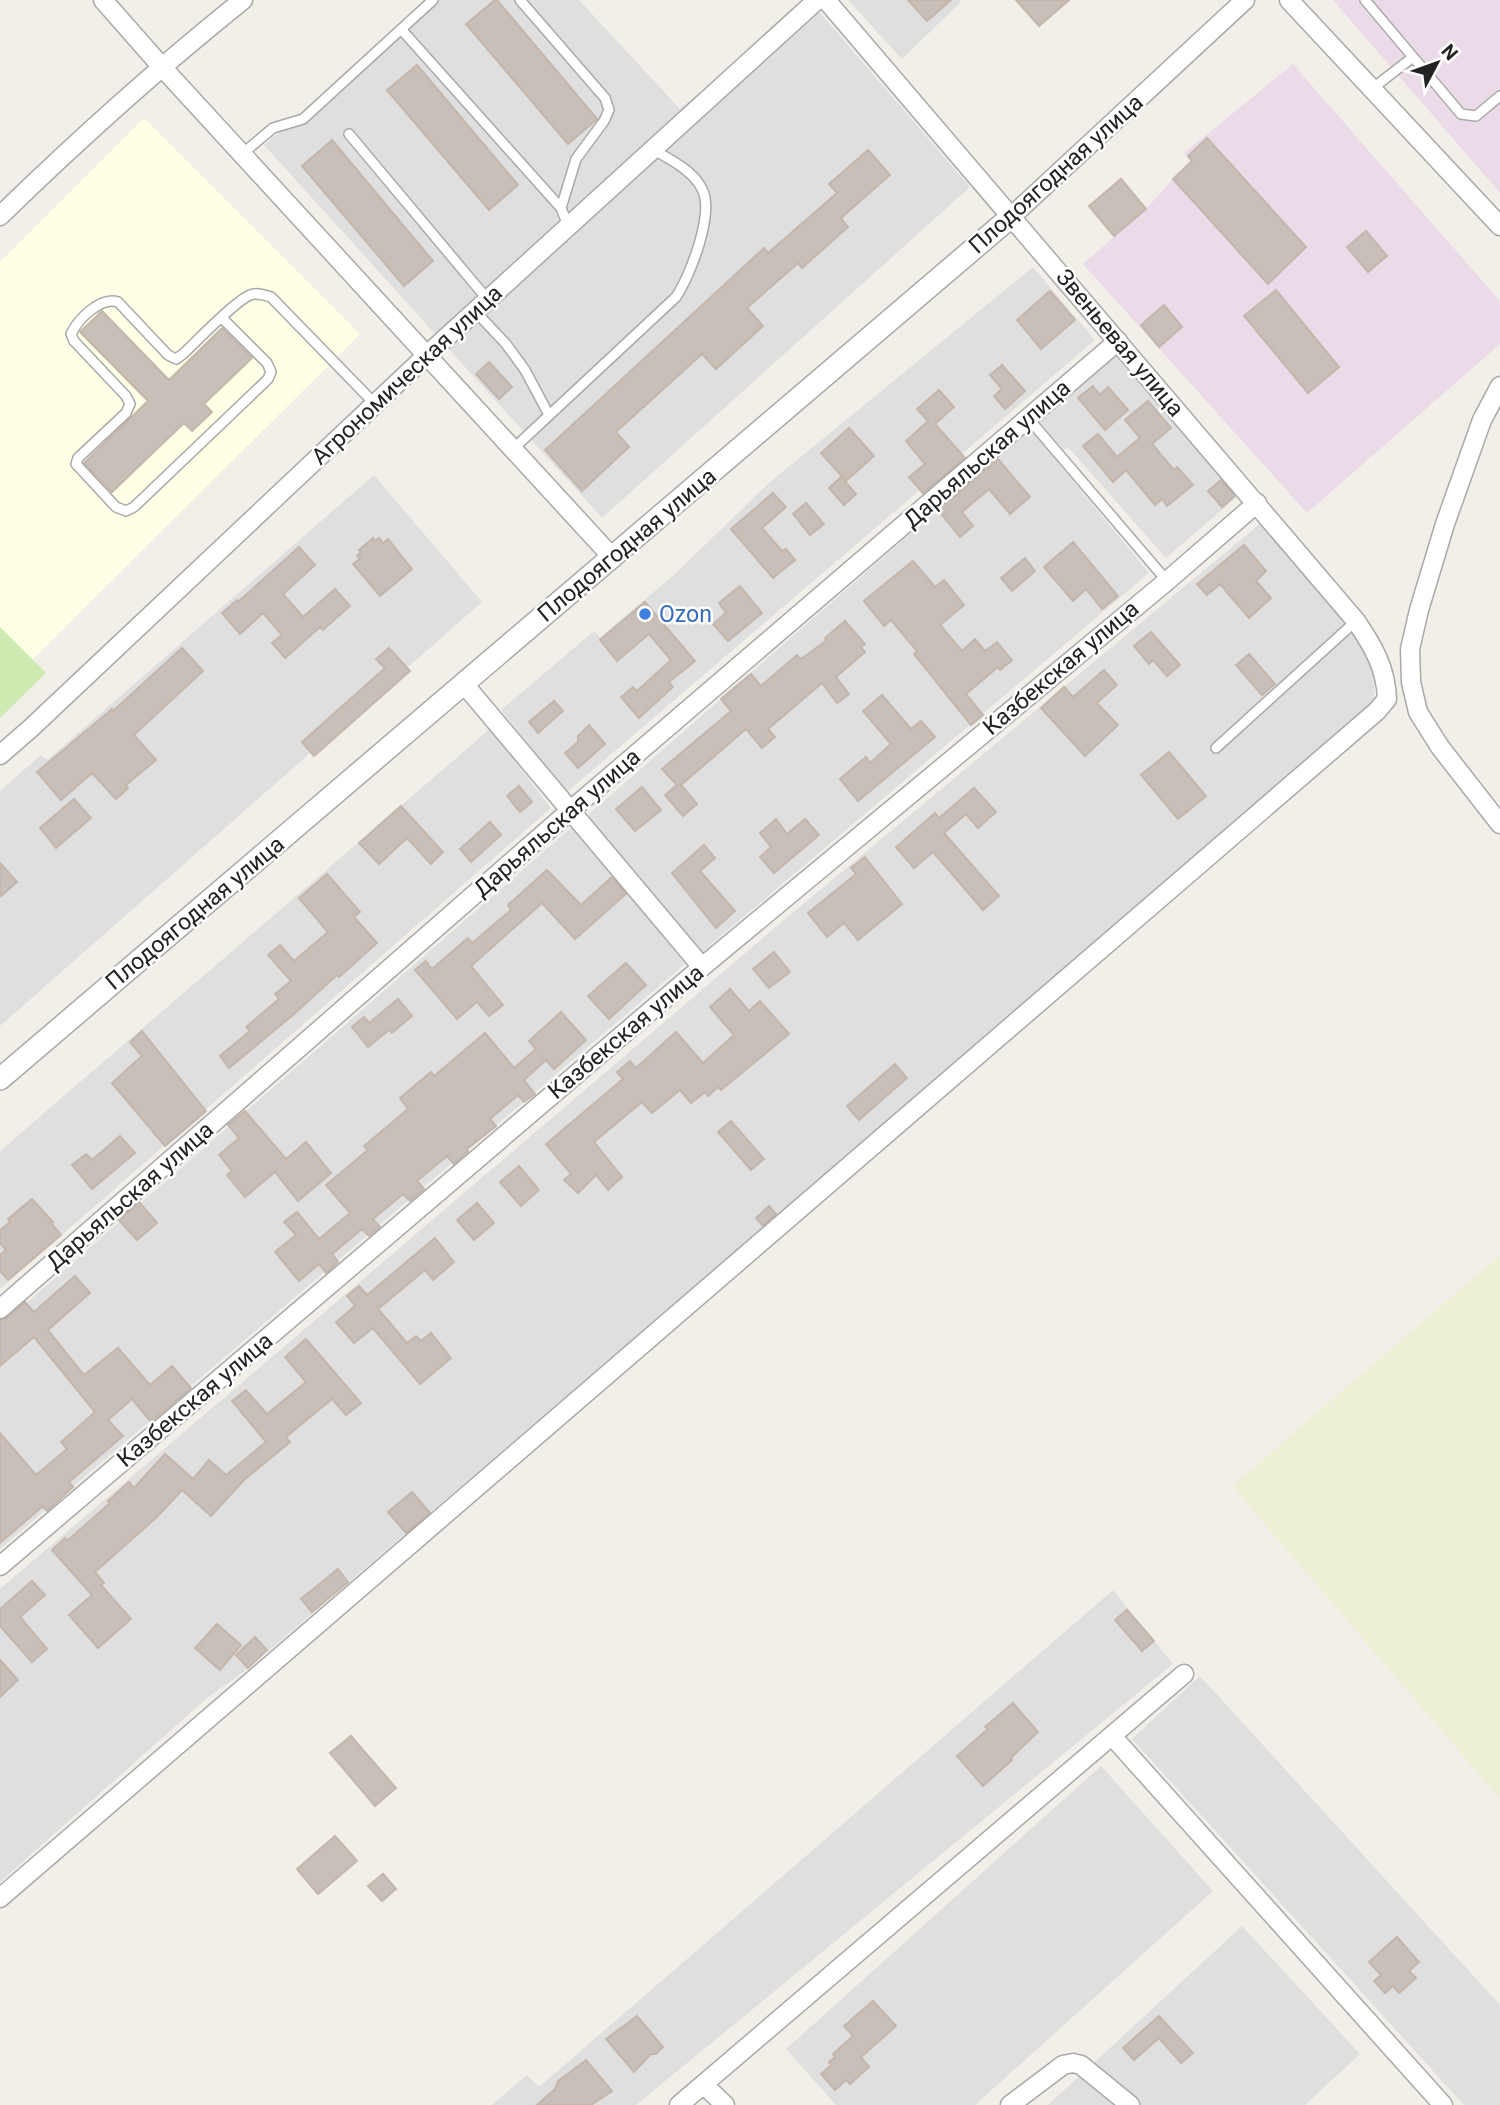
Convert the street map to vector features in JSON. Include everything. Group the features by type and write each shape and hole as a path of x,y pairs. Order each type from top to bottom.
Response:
{"street":[{"path":"103,0 612,557"},
{"path":"0,216 161,66 243,0"},
{"name":"Агрономическая улица","path":"0,755 427,355 817,0"},
{"name":"Звеньевая улица","path":"0,1898 1377,711 1387,699 1384,672 1374,648 1356,621 827,0"},
{"name":"Плодоягодная улица","path":"0,1079 1012,216 1245,0"},
{"path":"1289,0 1500,226"},
{"name":"Дарьяльская улица","path":"0,1309 571,810 1118,341"},
{"path":"1500,386 1482,420 1445,524 1410,649 1411,682 1418,712 1440,747 1500,824"},
{"name":"Казбекская улица","path":"0,1566 702,967 1167,581 1257,503"},
{"path":"464,684 702,967"},
{"path":"680,2105 1184,1674"},
{"path":"1112,1736 1443,2105"},
{"path":"1010,2105 1063,2065 1073,2063 1081,2065 1130,2105"},
{"path":"704,2085 725,2105"}],"lane":[{"path":"242,154 273,128 303,119 433,0"},
{"path":"520,0 605,98 609,110 576,159 561,208"},
{"path":"1365,0 1461,114 1476,116 1500,96"},
{"path":"401,29 561,208 568,225"},
{"path":"1373,88 1413,57"},
{"path":"349,134 482,306 525,370 549,415"},
{"path":"513,449 676,297 691,268 706,201 702,189 691,175 673,160 652,149"},
{"path":"222,318 267,363 271,372 268,379 134,507 127,511 116,507 76,464 78,458 126,413 130,404 126,396 74,341 71,334 101,303 110,299 118,302 168,355 176,359 222,318 249,295 271,297 375,404"},
{"path":"1028,418 1167,581"},
{"path":"1216,748 1356,621"}],"shaded area":[{"path":"433,0 579,0 680,109 809,0 970,187 602,518 264,145"},
{"path":"848,0 959,0 961,2 902,59"},
{"path":"1333,0 1500,0 1500,193"},
{"path":"1293,64 1500,301 1500,344 1307,513 1083,264 1146,209 1191,162 1184,153"},
{"path":"144,118 360,334 32,660 0,627 0,262"},
{"path":"1033,267 1095,340 567,792 501,710 594,631 600,637 675,574 770,482"},
{"path":"1115,355 1238,496 1166,558 1068,447 1064,450 1039,421"},
{"path":"1030,429 1149,573 702,952 587,816"},
{"path":"374,475 482,602 0,1026 0,791 41,755 47,760"},
{"path":"1262,522 1339,614 1373,665 1375,704 246,1670 207,1698 0,1882 0,1589 778,925"},
{"path":"490,729 551,808 0,1289 0,1151"},
{"path":"573,826 685,964 0,1549 0,1326"},
{"path":"1500,1255 1500,1799 1232,1486"},
{"path":"1113,1590 1173,1664 636,2105 492,2105 527,2075 539,2087"},
{"path":"1200,1676 1500,2005 1500,2105 1464,2105 1132,1739"},
{"path":"1101,1766 1213,1891 975,2105 836,2105 786,2049"},
{"path":"1242,1926 1360,2054 1305,2105 1048,2105"}],"green space":[{"path":"0,627 46,673 0,718"}],"building":[{"path":"495,0 597,119 568,144 466,24"},
{"path":"908,0 951,0 927,21"},
{"path":"1016,0 1069,0 1039,26"},
{"path":"417,65 518,185 489,210 387,90"},
{"path":"1207,138 1306,247 1268,284 1173,179 1192,161 1188,156"},
{"path":"332,140 433,261 404,286 302,166"},
{"path":"868,150 890,175 841,218 848,227 802,268 798,263 747,308 763,326 716,369 702,354 616,432 629,447 582,491 545,450 764,248 768,253 837,193 829,184"},
{"path":"1121,179 1146,209 1114,236 1089,206"},
{"path":"1366,231 1387,256 1368,272 1347,247"},
{"path":"1276,290 1339,367 1308,393 1244,316"},
{"path":"1050,291 1075,320 1041,349 1017,320"},
{"path":"1164,305 1182,327 1159,347 1141,325"},
{"path":"102,311 169,380 222,328 252,358 204,404 212,412 192,431 184,423 112,492 84,463 148,401 80,332"},
{"path":"489,362 512,387 499,399 476,374"},
{"path":"1002,365 1025,391 1005,409 994,396 1002,389 990,375"},
{"path":"1093,386 1100,395 1108,387 1128,410 1105,430 1078,398"},
{"path":"939,390 954,407 935,424 965,458 923,493 909,477 925,464 906,441 928,421 917,409"},
{"path":"1148,401 1171,428 1152,444 1174,470 1177,467 1193,485 1167,506 1162,499 1155,505 1126,470 1113,482 1083,446 1098,434 1117,457 1140,438 1125,420"},
{"path":"849,428 874,456 846,481 821,453"},
{"path":"998,459 1030,497 1010,514 989,489 962,512 973,526 960,537 938,510"},
{"path":"841,477 856,494 844,505 829,488"},
{"path":"1221,480 1235,496 1222,507 1208,491"},
{"path":"773,493 786,507 762,528 782,551 786,549 795,560 773,578 731,529"},
{"path":"806,503 824,524 810,535 793,514"},
{"path":"373,538 375,541 379,538 383,543 388,539 412,569 380,596 353,564 360,559 357,556 361,552 359,550"},
{"path":"1073,542 1118,596 1102,609 1086,589 1073,601 1044,567"},
{"path":"1244,545 1266,571 1256,581 1271,598 1249,618 1220,584 1207,595 1197,584"},
{"path":"299,547 315,565 283,594 303,617 335,589 350,606 323,630 320,627 285,658 272,643 282,635 263,613 240,634 222,613"},
{"path":"1025,558 1035,571 1012,591 1001,578"},
{"path":"913,561 935,587 944,580 964,605 940,625 962,651 975,639 985,651 997,642 1012,660 1000,670 998,667 966,694 983,715 971,725 914,654 917,651 891,620 884,626 864,601"},
{"path":"740,586 762,613 728,641 713,624 726,613 719,603"},
{"path":"645,602 695,661 669,682 673,687 639,718 621,697 633,687 637,691 671,660 649,634 617,661 600,640"},
{"path":"845,621 865,644 861,647 865,652 836,677 849,694 837,703 822,683 768,729 775,737 762,748 746,729 681,785 697,804 683,816 665,795 677,785 662,769 731,711 721,699 751,674 761,686 797,655 801,659 827,640 825,638"},
{"path":"1151,632 1180,665 1167,676 1153,660 1149,664 1134,646"},
{"path":"182,648 203,671 134,735 156,760 126,785 128,788 116,799 92,773 61,800 37,772 112,709 113,711"},
{"path":"389,648 410,671 314,756 302,742 385,668 376,659"},
{"path":"1249,654 1275,684 1262,695 1236,665"},
{"path":"1104,670 1117,685 1097,703 1118,725 1085,756 1041,708 1064,687 1073,697"},
{"path":"882,695 911,729 921,721 935,737 858,801 840,779 866,757 870,763 891,744 863,711"},
{"path":"554,701 563,711 538,733 529,722"},
{"path":"589,725 605,744 578,768 565,753 578,742 578,736"},
{"path":"1169,752 1206,796 1178,819 1141,775"},
{"path":"519,786 532,802 520,812 507,796"},
{"path":"642,787 661,810 635,831 616,809"},
{"path":"974,788 996,812 978,828 966,814 944,833 999,896 983,910 933,852 914,868 896,847 935,813 939,818"},
{"path":"74,799 91,818 56,848 40,828"},
{"path":"401,806 443,852 431,864 407,838 379,864 359,843"},
{"path":"776,819 787,834 805,819 819,835 774,873 760,857 771,847 760,833"},
{"path":"490,822 501,835 471,862 460,849"},
{"path":"704,845 715,858 700,871 735,911 716,928 672,873"},
{"path":"865,857 902,904 858,940 844,923 827,937 808,913 856,874 851,868"},
{"path":"0,863 17,882 0,897"},
{"path":"547,870 581,905 612,877 626,894 575,939 542,903 471,966 503,1005 489,1016 477,1002 457,1019 415,970 426,961 432,969 468,938 472,943 511,910 508,905"},
{"path":"327,874 360,912 354,917 377,943 229,1068 220,1056 250,1031 246,1027 279,999 275,994 291,981 268,955 280,945 294,961 328,932 299,898"},
{"path":"774,952 790,972 769,988 753,969"},
{"path":"626,963 646,985 609,1019 588,996"},
{"path":"730,989 749,1011 760,1001 789,1034 721,1090 718,1087 708,1096 705,1092 691,1103 680,1090 652,1113 642,1102 594,1142 622,1177 608,1190 596,1175 578,1193 564,1180 571,1174 546,1144 623,1079 617,1072 630,1061 636,1068 676,1032 703,1063 734,1035 710,1007"},
{"path":"398,999 412,1016 392,1033 389,1030 368,1047 352,1027 364,1017 369,1023"},
{"path":"561,1012 586,1040 554,1069 546,1060 524,1080 535,1094 524,1102 518,1095 490,1119 496,1126 467,1149 454,1164 447,1156 417,1181 424,1189 410,1201 403,1194 373,1219 380,1227 369,1236 362,1229 332,1254 338,1262 326,1273 319,1264 299,1281 275,1252 296,1235 284,1222 297,1212 319,1239 350,1213 326,1185 368,1150 364,1146 408,1109 400,1098 431,1072 434,1076 485,1033 514,1068 536,1049 529,1041"},
{"path":"142,1031 206,1111 165,1146 112,1083 142,1056 130,1042"},
{"path":"895,1064 907,1078 859,1120 847,1106"},
{"path":"245,1111 286,1159 306,1142 331,1173 298,1201 275,1172 245,1197 227,1175 232,1171 219,1155 239,1138 228,1125"},
{"path":"731,1121 764,1159 751,1170 718,1132"},
{"path":"120,1136 135,1153 92,1189 72,1165 86,1154 92,1160"},
{"path":"519,1166 539,1190 521,1206 500,1182"},
{"path":"32,1199 61,1235 8,1280 0,1271 0,1255 6,1250 0,1243 0,1230 10,1222 8,1219"},
{"path":"139,1202 157,1223 137,1240 119,1220"},
{"path":"477,1203 494,1223 474,1240 457,1220"},
{"path":"769,1206 776,1214 763,1226 756,1218"},
{"path":"435,1238 454,1262 433,1280 425,1270 378,1309 407,1343 416,1336 421,1341 431,1333 451,1358 420,1384 373,1328 354,1343 336,1322 355,1306 347,1296 359,1286 367,1295"},
{"path":"75,1276 90,1293 48,1330 84,1375 118,1348 150,1385 172,1366 191,1388 151,1422 132,1399 108,1420 123,1436 69,1482 73,1487 47,1511 43,1506 0,1543 0,1433 36,1475 67,1449 61,1442 95,1412 34,1337 0,1366 0,1320 7,1318 25,1302 34,1312"},
{"path":"306,1339 361,1403 346,1415 332,1399 286,1437 290,1442 244,1480 211,1516 182,1490 157,1517 95,1572 104,1583 101,1585 131,1619 98,1648 69,1615 92,1595 52,1550 65,1538 67,1541 110,1503 108,1501 129,1482 134,1488 165,1454 193,1479 209,1460 226,1475 266,1442 232,1401 246,1390 267,1414 306,1382 285,1357"},
{"path":"412,1492 430,1513 406,1533 388,1512"},
{"path":"338,1569 348,1582 312,1612 301,1599"},
{"path":"32,1581 45,1595 20,1617 47,1649 32,1662 0,1626 0,1609"},
{"path":"1127,1610 1154,1641 1142,1651 1115,1620"},
{"path":"217,1624 241,1645 220,1670 195,1648"},
{"path":"255,1637 267,1650 248,1668 236,1655"},
{"path":"0,1660 18,1680 0,1697"},
{"path":"1013,1703 1038,1732 983,1786 957,1756"},
{"path":"351,1736 396,1788 375,1806 330,1753"},
{"path":"335,1836 357,1861 318,1894 297,1869"},
{"path":"383,1874 396,1889 382,1901 368,1886"},
{"path":"1397,1937 1419,1962 1409,1971 1416,1978 1399,1993 1393,1986 1385,1993 1374,1981 1381,1975 1369,1962"},
{"path":"873,2001 896,2026 861,2057 869,2067 850,2084 846,2080 835,2090 821,2074 831,2065 829,2062 835,2057 833,2054 853,2036 844,2026"},
{"path":"637,2016 663,2047 656,2054 651,2054 634,2072 606,2039"},
{"path":"1159,2016 1193,2053 1181,2063 1159,2038 1134,2060 1123,2048"},
{"path":"586,2060 612,2091 591,2105 537,2105 555,2089 558,2081"}],"place":[{"name":"Ozon","path":"645,614"}]}
